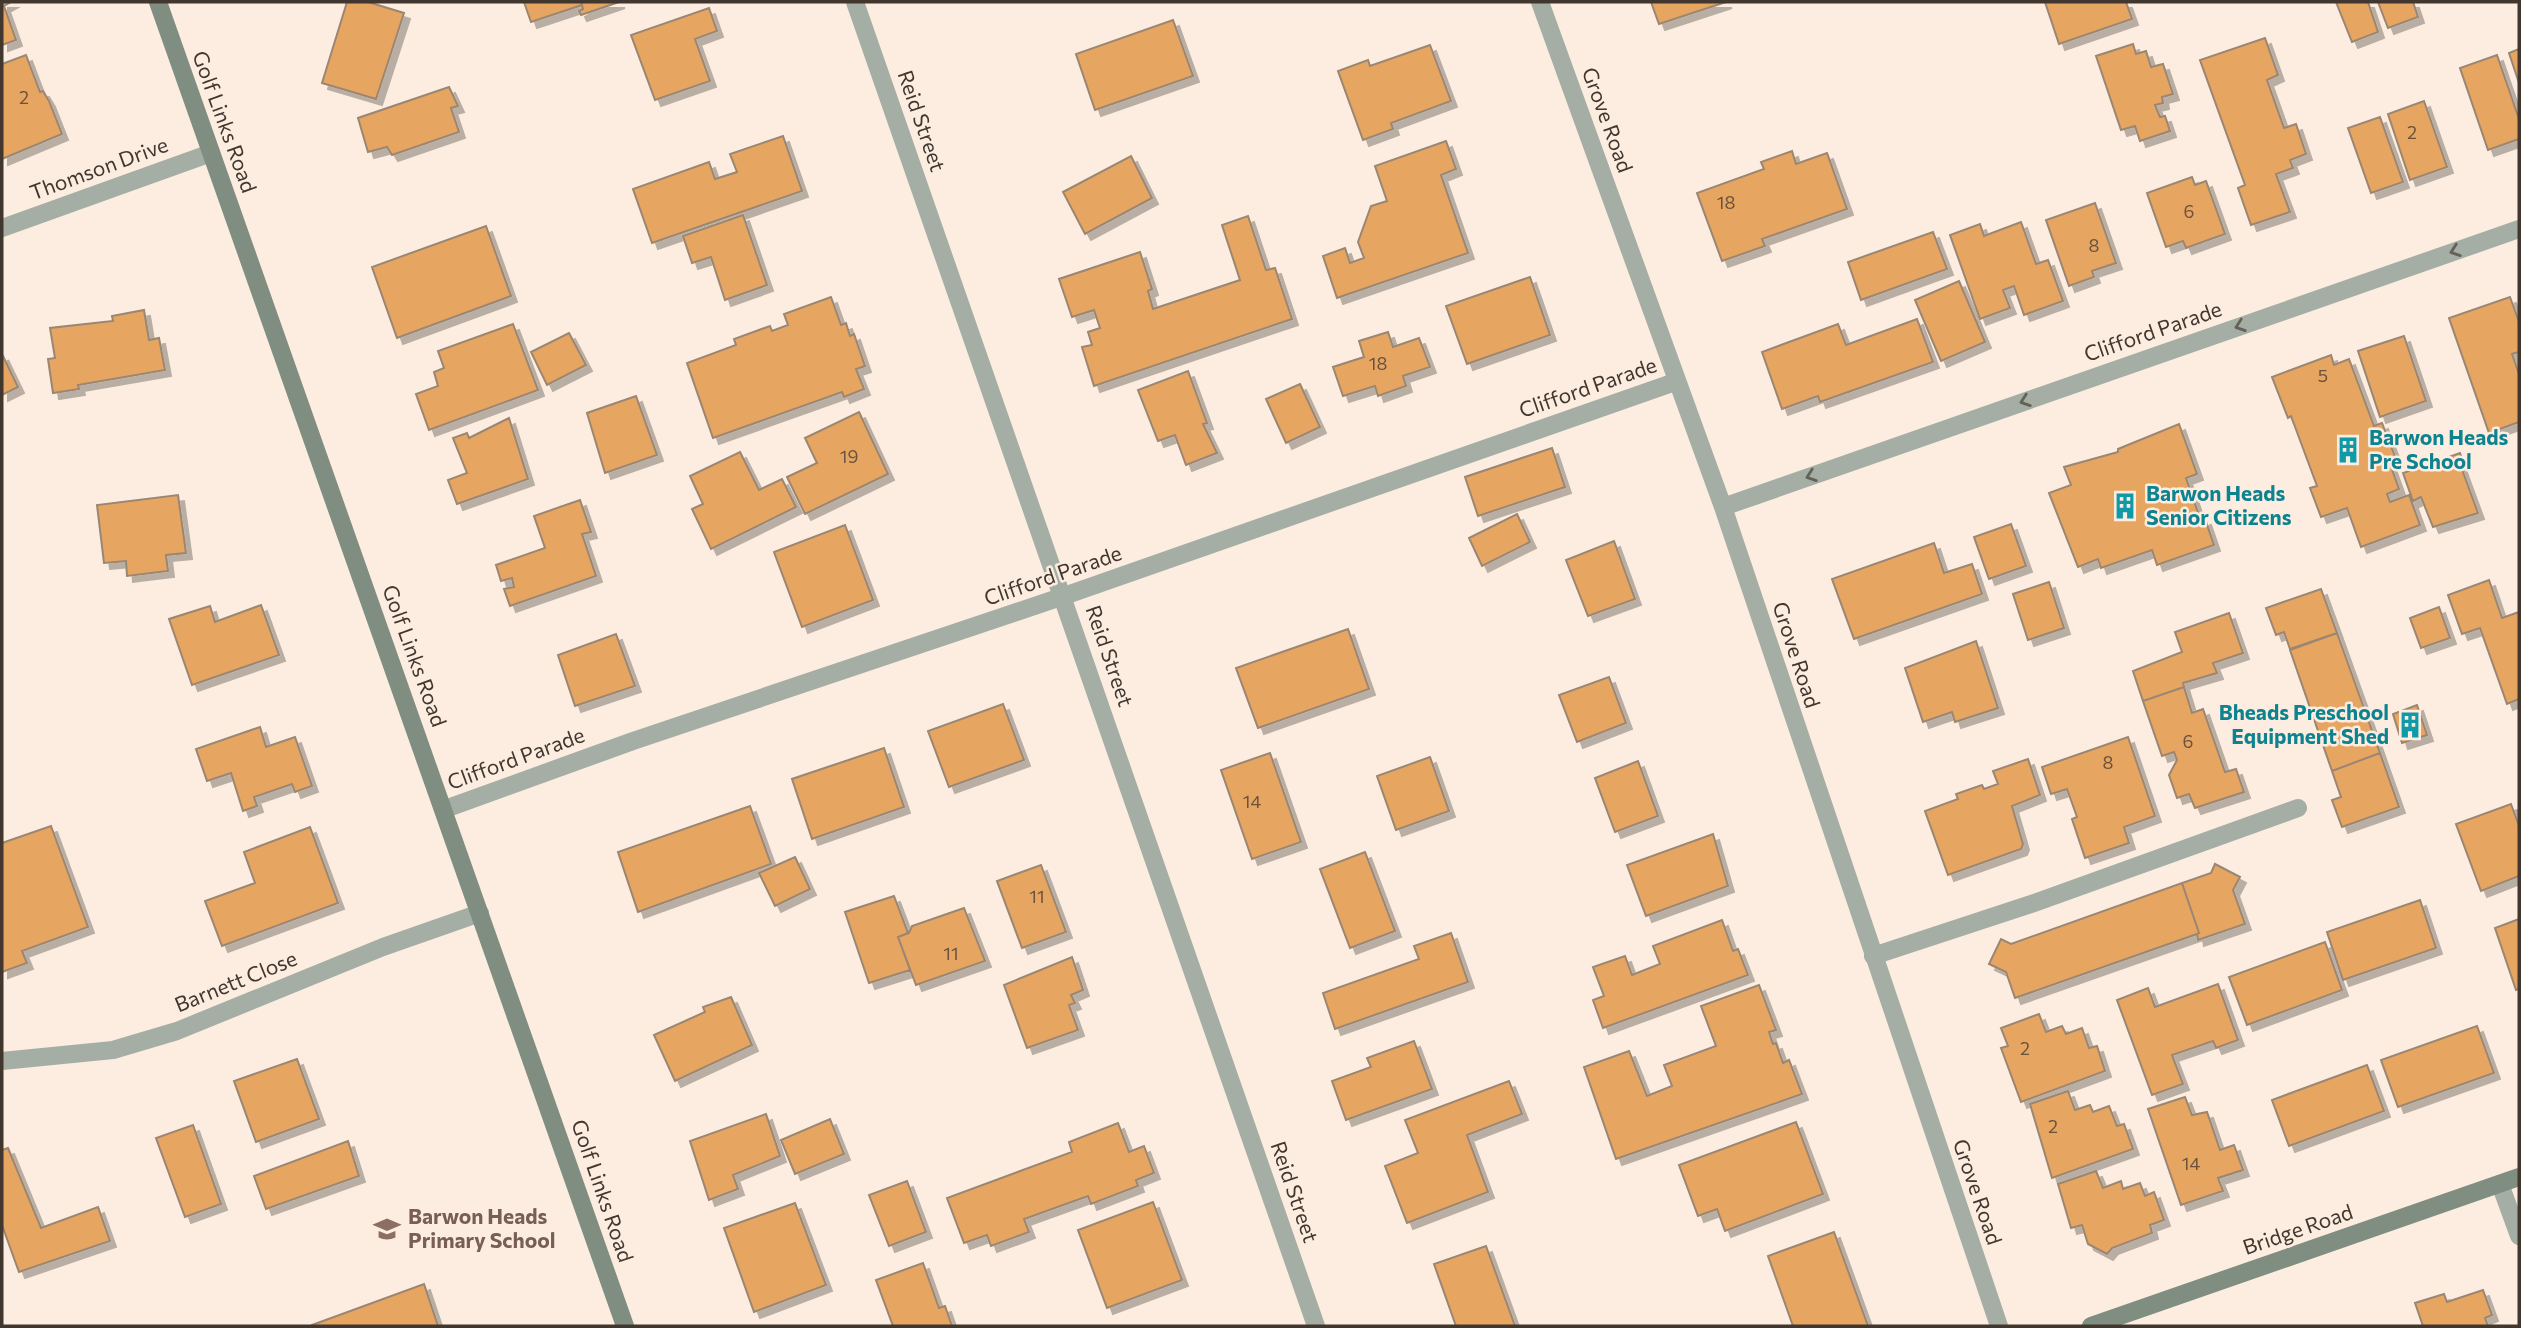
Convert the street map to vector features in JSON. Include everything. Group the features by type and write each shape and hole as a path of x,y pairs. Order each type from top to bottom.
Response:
{"main road":[{"name":"Golf Links Road","path":"158,2 445,809 625,1326"},
{"name":"Bridge Road","path":"2091,1326 2519,1177"}],"street":[{"name":"Reid Street","path":"855,2 1316,1326"},
{"name":"Grove Road","path":"1541,2 1675,382 1723,507 1999,1326"},
{"name":"Thomson Drive","path":"2,228 211,153"},
{"name":"Clifford Parade","path":"1723,507 2519,229"},
{"name":"Clifford Parade","path":"445,809 633,741 1064,596 1675,382"},
{"path":"1873,956 2034,904 2298,808"},
{"name":"Barnett Close","path":"2,1060 113,1050 177,1031 383,947 480,914"},
{"path":"2500,1184 2519,1236"}],"building":[{"path":"2,2 11,2 4,6 16,40 2,45"},
{"path":"347,2 368,2 404,13 376,99 322,83"},
{"path":"524,2 581,2 582,5 531,22"},
{"path":"581,2 619,2 581,15"},
{"path":"1651,2 1726,2 1659,24"},
{"path":"2045,2 2126,2 2132,19 2059,44"},
{"path":"2336,2 2368,2 2378,32 2352,42"},
{"path":"2378,2 2413,2 2418,17 2388,28"},
{"path":"709,8 717,31 695,39 710,81 655,100 631,35"},
{"path":"1173,20 1193,76 1095,110 1076,54"},
{"path":"2265,38 2278,75 2267,80 2284,128 2296,124 2306,154 2290,160 2293,168 2276,174 2290,212 2251,225 2238,188 2245,185 2200,60"},
{"path":"2133,44 2136,54 2146,51 2151,67 2163,64 2173,94 2162,97 2163,103 2155,105 2160,117 2165,116 2170,131 2140,141 2135,126 2121,130 2096,56"},
{"path":"1430,45 1451,101 1391,123 1393,129 1363,140 1338,71 1368,60 1370,66"},
{"path":"2519,49 2519,83 2509,53"},
{"path":"26,55 40,92 43,91 49,101 62,134 2,159 2,64"},
{"path":"2497,55 2519,119 2519,139 2488,150 2460,68"},
{"path":"449,87 458,106 451,108 459,132 392,155 387,147 368,152 358,118"},
{"path":"2424,101 2447,167 2410,180 2388,114"},
{"path":"2380,117 2403,182 2371,193 2348,128"},
{"path":"783,136 802,191 652,243 633,189 709,162 715,179 737,172 730,154"},
{"path":"1446,141 1456,169 1441,175 1468,253 1337,298 1323,256 1345,248 1350,263 1364,258 1358,242 1371,206 1387,201 1375,166"},
{"path":"1792,151 1796,164 1827,153 1847,209 1762,239 1765,246 1722,261 1697,193 1764,169 1761,162"},
{"path":"1131,156 1152,198 1085,234 1063,192"},
{"path":"2192,177 2195,185 2206,181 2225,234 2186,248 2183,241 2166,247 2147,193"},
{"path":"2095,203 2116,263 2092,271 2094,277 2069,286 2046,220"},
{"path":"743,215 767,285 725,300 711,257 692,263 683,236"},
{"path":"1248,216 1266,270 1275,268 1292,319 1094,386 1082,347 1092,345 1088,332 1100,328 1094,310 1072,317 1059,279 1140,252 1152,289 1148,291 1153,309 1240,280 1222,225"},
{"path":"2021,222 2036,264 2048,260 2063,301 2024,315 2014,286 2003,290 2010,308 1980,319 1950,235 1980,224 1984,236"},
{"path":"486,226 511,296 397,338 372,267"},
{"path":"1933,232 1947,269 1861,300 1848,262"},
{"path":"1530,277 1550,335 1467,364 1446,306"},
{"path":"1959,281 1985,342 1941,361 1915,300"},
{"path":"831,297 841,325 846,323 850,336 854,334 865,366 856,369 864,389 844,397 842,392 713,438 687,363 736,345 734,339 770,326 772,331 788,325 784,314"},
{"path":"2510,297 2519,322 2519,352 2512,354 2519,374 2519,422 2489,433 2449,318"},
{"path":"144,310 149,340 159,338 165,370 78,385 79,389 53,393 48,359 55,358 50,328 113,321 112,316"},
{"path":"1917,319 1933,362 1820,402 1818,396 1782,409 1762,352 1838,324 1846,345"},
{"path":"513,324 538,390 429,430 416,394 438,386 434,372 444,368 438,351"},
{"path":"1388,332 1393,347 1419,338 1430,367 1403,376 1406,386 1378,396 1375,386 1343,396 1333,367 1364,357 1359,341"},
{"path":"569,333 586,365 547,385 531,352"},
{"path":"2404,336 2426,401 2380,417 2358,351"},
{"path":"2,354 18,387 2,395"},
{"name":"Barwon Heads Pre School","path":"2331,355 2334,365 2349,359 2374,426 2382,423 2396,459 2389,461 2399,489 2387,494 2390,502 2409,495 2420,525 2361,547 2347,508 2321,517 2310,488 2317,486 2291,416 2288,418 2272,377"},
{"path":"1188,371 1207,423 1203,424 1217,453 1186,465 1175,435 1158,441 1138,390"},
{"path":"1300,384 1320,427 1286,443 1266,399"},
{"path":"636,396 657,455 605,473 587,413"},
{"path":"859,412 888,474 805,514 787,477 817,463 805,438"},
{"path":"509,418 528,479 457,504 448,480 467,473 453,438 467,433 469,438"},
{"name":"Barwon Heads Senior Citizens","path":"2179,424 2197,474 2186,478 2201,521 2205,519 2214,545 2157,565 2152,550 2101,568 2098,559 2078,567 2049,493 2071,485 2064,467 2118,452 2118,449"},
{"path":"1552,448 1565,487 1478,516 1465,477"},
{"path":"740,452 759,490 782,479 796,507 711,549 692,509 703,504 690,476"},
{"path":"2460,453 2463,462 2460,464 2478,513 2433,527 2421,497 2413,501 2403,473"},
{"path":"178,495 186,553 166,555 168,571 127,576 126,561 104,563 97,505"},
{"path":"580,500 591,532 582,534 596,576 510,606 504,589 514,587 512,578 501,581 496,565 545,548 534,516"},
{"path":"1517,514 1530,542 1482,566 1469,538"},
{"path":"2011,524 2026,566 1989,579 1974,537"},
{"path":"845,525 873,600 802,627 774,552"},
{"path":"1614,541 1635,599 1588,616 1566,560"},
{"path":"1934,543 1944,573 1972,564 1982,594 1854,639 1832,579"},
{"path":"2489,580 2502,618 2519,612 2519,699 2507,704 2480,628 2462,634 2448,595"},
{"path":"2049,582 2064,628 2028,640 2013,594"},
{"path":"2321,589 2337,633 2290,649 2284,632 2276,635 2266,608"},
{"path":"261,605 279,655 192,685 169,619 210,606 215,622"},
{"path":"2439,607 2450,638 2421,648 2410,618"},
{"path":"2229,613 2243,653 2213,663 2217,673 2183,683 2184,687 2143,701 2133,671 2182,652 2175,632"},
{"path":"1348,629 1369,689 1258,728 1236,668"},
{"path":"2337,633 2380,753 2332,771 2290,650"},
{"path":"616,634 635,686 575,706 558,655"},
{"path":"1976,641 1998,708 1955,722 1952,712 1923,722 1905,668"},
{"path":"1609,677 1626,723 1577,742 1559,695"},
{"path":"2184,687 2192,713 2203,709 2225,772 2236,769 2244,792 2195,808 2189,794 2177,798 2169,775 2177,760 2174,752 2162,756 2143,701"},
{"path":"1003,704 1024,760 949,787 928,731"},
{"name":"Bheads Preschool Equipment Shed","path":"2417,705 2427,735 2402,743 2393,714"},
{"path":"260,727 266,747 295,737 312,786 295,792 292,784 254,797 257,806 243,811 231,773 207,781 196,749"},
{"path":"2128,737 2155,816 2124,827 2129,843 2085,858 2072,819 2077,817 2067,789 2051,794 2042,767"},
{"path":"884,748 904,807 812,839 792,779"},
{"path":"1270,753 1301,842 1252,859 1221,770"},
{"path":"2380,753 2399,807 2342,827 2332,800 2341,797 2332,771"},
{"path":"1430,757 1449,811 1396,830 1377,776"},
{"path":"2028,759 2040,795 2012,806 2023,844 2021,849 1948,875 1925,811 1958,799 1956,794 1982,785 1984,789 1998,784 1993,771"},
{"path":"1638,761 1658,816 1615,832 1595,778"},
{"path":"2511,804 2519,826 2519,876 2481,891 2456,824"},
{"path":"750,806 771,864 638,912 618,852"},
{"path":"51,826 88,927 22,951 27,963 2,972 2,843"},
{"path":"310,827 338,903 222,946 205,901 255,883 244,852"},
{"path":"1713,834 1728,886 1646,916 1627,865"},
{"path":"1365,852 1395,931 1350,948 1320,869"},
{"path":"795,857 810,889 775,906 759,873"},
{"path":"2215,864 2240,877 2233,890 2245,924 2198,940 2199,933 2182,883 2211,873"},
{"path":"1041,865 1066,932 1022,948 997,881"},
{"path":"2182,883 2199,933 2197,934 2015,998 2006,972 1989,964 2001,939 2011,944"},
{"path":"894,896 908,933 898,937 910,970 869,983 845,912"},
{"path":"2420,900 2436,948 2343,980 2327,932"},
{"path":"964,908 985,961 916,985 898,937 909,933 912,926"},
{"path":"2519,919 2519,989 2516,990 2495,928"},
{"path":"1722,920 1733,951 1738,949 1748,975 1603,1028 1593,1000 1604,996 1593,967 1625,956 1632,975 1660,964 1653,946"},
{"path":"1451,933 1468,982 1335,1029 1323,993 1419,959 1414,946"},
{"path":"2325,942 2342,990 2247,1025 2229,977"},
{"path":"1072,957 1083,990 1071,995 1075,1003 1069,1005 1078,1030 1027,1048 1004,985"},
{"path":"2218,984 2238,1040 2216,1048 2213,1041 2172,1055 2183,1084 2152,1095 2117,1000 2148,988 2155,1007"},
{"path":"1759,985 1776,1030 1769,1032 1773,1044 1776,1043 1783,1063 1789,1060 1802,1094 1616,1159 1584,1067 1629,1051 1647,1096 1672,1086 1664,1065 1716,1046 1701,1006"},
{"path":"731,997 752,1045 675,1081 654,1035 705,1012 703,1007"},
{"path":"2039,1014 2046,1032 2062,1026 2066,1034 2082,1028 2089,1048 2097,1046 2105,1071 2021,1102 2001,1048 2008,1046 2001,1028"},
{"path":"2477,1026 2494,1073 2398,1107 2381,1060"},
{"path":"1414,1041 1432,1089 1346,1120 1332,1081 1371,1067 1367,1058"},
{"path":"297,1059 319,1119 256,1142 234,1081"},
{"path":"2367,1065 2384,1111 2289,1146 2272,1100"},
{"path":"1509,1081 1522,1114 1467,1135 1488,1192 1407,1223 1385,1166 1418,1153 1405,1120"},
{"path":"2068,1091 2075,1110 2090,1105 2093,1112 2109,1106 2117,1126 2124,1124 2133,1149 2052,1178 2030,1104"},
{"path":"2185,1097 2192,1115 2207,1112 2220,1150 2234,1145 2243,1170 2218,1178 2223,1191 2181,1205 2148,1109"},
{"path":"766,1114 780,1156 733,1175 738,1189 709,1200 690,1141"},
{"path":"830,1119 844,1154 795,1174 781,1140"},
{"path":"1796,1122 1823,1194 1725,1231 1717,1209 1698,1216 1679,1165"},
{"path":"1118,1123 1129,1152 1144,1146 1154,1173 1136,1180 1138,1186 1091,1204 1088,1196 1024,1219 1029,1232 991,1246 987,1235 964,1243 947,1198 1072,1152 1069,1142"},
{"path":"193,1125 221,1204 185,1217 156,1138"},
{"path":"348,1141 359,1176 266,1209 254,1176"},
{"path":"8,1148 41,1228 98,1207 110,1241 19,1272 2,1225 2,1150"},
{"path":"2096,1171 2103,1188 2121,1181 2123,1189 2140,1183 2145,1196 2154,1192 2164,1220 2150,1225 2152,1233 2112,1248 2107,1254 2088,1244 2082,1225 2071,1228 2058,1184"},
{"path":"907,1181 926,1232 889,1246 869,1195"},
{"path":"1153,1202 1182,1280 1107,1308 1078,1230"},
{"path":"795,1203 826,1285 754,1312 724,1228"},
{"path":"1834,1232 1868,1326 1793,1326 1768,1256"},
{"path":"1486,1246 1515,1326 1456,1326 1434,1264"},
{"path":"923,1263 939,1308 945,1306 952,1326 893,1326 876,1280"},
{"path":"424,1284 438,1326 312,1326 312,1325"},
{"path":"2483,1290 2492,1315 2485,1318 2488,1326 2423,1326 2415,1303 2444,1294 2447,1302"}],"place":[{"name":"Barwon Heads Pre School","path":"2348,450"},
{"name":"Barwon Heads Senior Citizens","path":"2125,506"},
{"name":"Bheads Preschool Equipment Shed","path":"2410,725"},
{"name":"Barwon Heads Primary School","path":"387,1229"}]}
